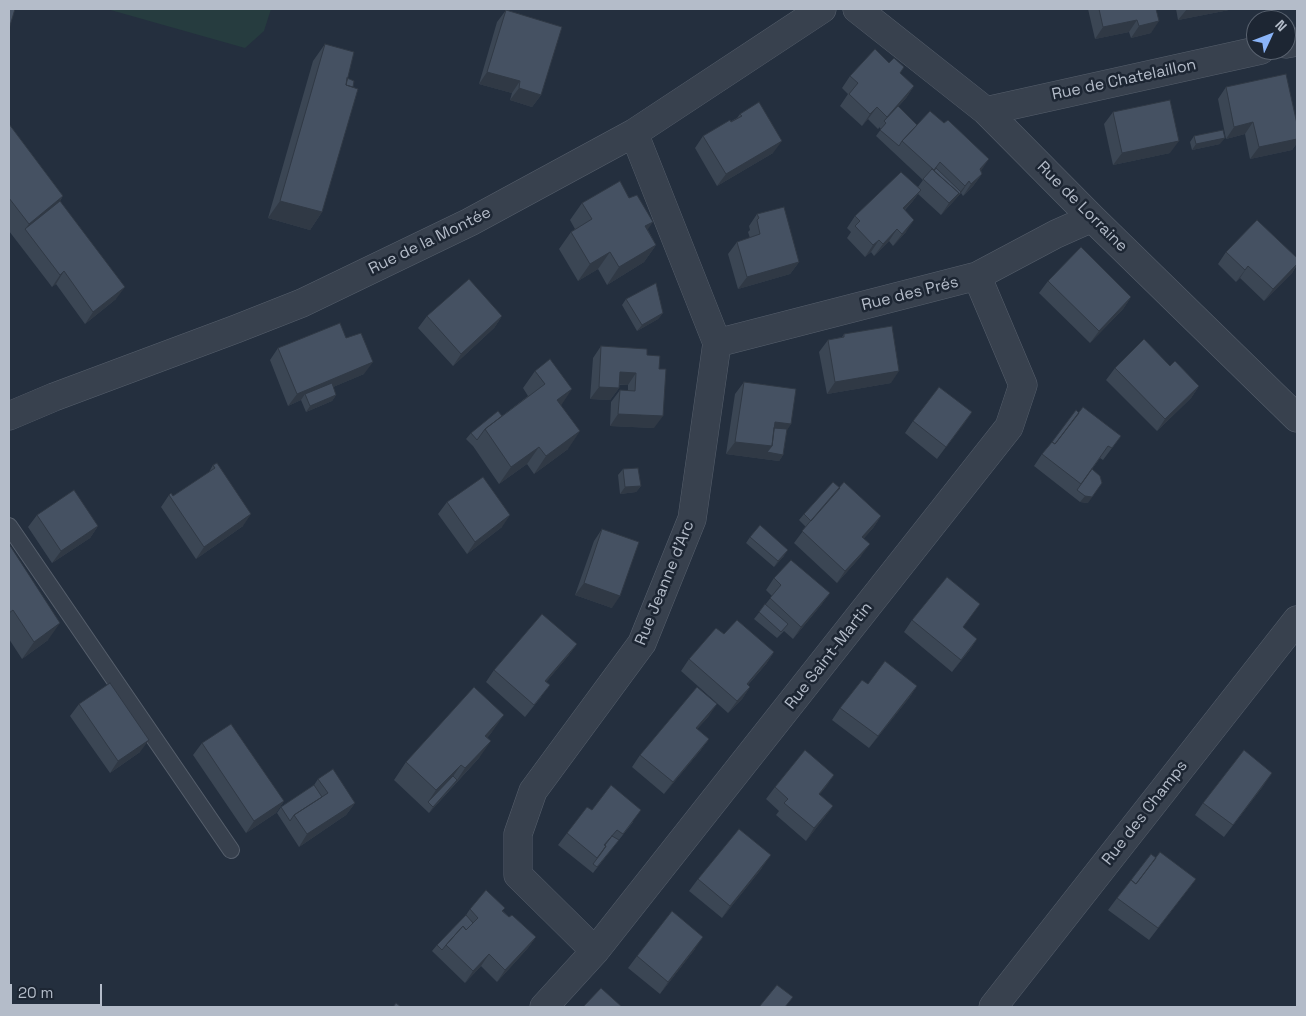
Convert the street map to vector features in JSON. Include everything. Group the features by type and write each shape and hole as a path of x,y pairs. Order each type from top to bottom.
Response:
{"street":[{"name":"Rue de la Montée","path":"9,416 54,396 236,329 308,300 470,222 634,133 822,9"},
{"name":"Rue de Lorraine","path":"857,9 986,111 1092,218 1294,405"},
{"name":"Rue de Chatelaillon","path":"986,111 1246,53"},
{"name":"Rue Jeanne d'Arc","path":"595,951 518,875 518,834 533,791 642,643 692,518 717,343 634,133"},
{"name":"Rue des Prés","path":"717,343 977,276 1056,234 1092,218"},
{"name":"Rue Saint-Martin","path":"544,1007 595,951 1008,427 1023,385 977,276"},
{"name":"Rue des Champs","path":"993,1007 1297,620"}],"lane":[{"path":"9,526 231,850"}],"green space":[{"path":"107,9 271,9 264,31 245,48"}],"building":[{"path":"9,9 15,9 9,29"},
{"path":"1099,9 1156,9 1159,21 1139,26 1137,20 1103,27"},
{"path":"506,10 562,27 541,95 519,88 520,81 487,72"},
{"path":"325,44 354,52 346,85 358,89 322,212 280,201"},
{"path":"875,49 889,63 894,58 904,67 900,73 914,86 887,117 877,107 870,114 849,94 858,83 850,76"},
{"path":"1286,74 1297,124 1297,139 1259,147 1253,122 1234,127 1226,87"},
{"path":"347,78 354,81 353,87 346,85"},
{"path":"1170,100 1179,141 1122,153 1113,112"},
{"path":"759,102 782,141 726,174 703,136 730,120 731,122 742,116 740,114"},
{"path":"898,106 917,125 899,146 880,130 886,123 884,121"},
{"path":"930,111 944,123 948,120 989,159 980,169 982,174 971,184 969,181 965,186 940,162 934,170 902,141"},
{"path":"9,124 63,196 29,224 9,198"},
{"path":"1223,130 1225,138 1196,144 1194,136"},
{"path":"936,168 961,192 954,199 959,193 934,171"},
{"path":"932,169 959,193 949,203 923,179"},
{"path":"901,172 921,190 903,208 914,220 902,234 897,229 883,244 879,240 873,245 855,226 860,221 855,216"},
{"path":"620,181 629,198 637,195 653,222 645,226 656,245 619,267 610,252 590,264 571,232 592,219 582,203"},
{"path":"60,201 125,287 93,312 64,271 60,275 25,229"},
{"path":"784,207 799,262 747,277 737,242 760,234 757,214"},
{"path":"1257,220 1297,258 1297,264 1273,289 1248,266 1245,270 1226,252"},
{"path":"1081,247 1131,297 1099,331 1048,281"},
{"path":"469,279 502,316 461,354 427,316"},
{"path":"656,283 663,313 642,325 626,299"},
{"path":"340,323 346,338 361,333 373,362 297,394 278,348"},
{"path":"892,326 899,371 835,382 828,340 844,337 844,334"},
{"path":"1144,339 1170,366 1175,361 1199,386 1165,419 1115,368"},
{"path":"601,346 647,349 647,355 660,356 659,369 666,369 663,416 618,414 620,390 635,391 636,373 620,372 619,388 599,387"},
{"path":"550,359 572,389 557,400 580,431 546,456 539,447 511,467 485,429 545,384 535,371"},
{"path":"744,382 796,389 791,424 775,422 772,446 735,442"},
{"path":"332,383 336,395 310,406 305,394"},
{"path":"939,387 972,412 946,447 913,421"},
{"path":"1083,407 1121,436 1112,448 1108,446 1081,484 1042,454 1052,442 1055,444"},
{"path":"1076,410 1079,413 1055,444 1052,442"},
{"path":"498,411 502,416 485,429 477,440 471,433"},
{"path":"774,428 787,429 783,455 767,452 772,446"},
{"path":"217,463 251,514 204,547 169,495 171,493 173,496 215,468 213,465"},
{"path":"638,468 641,486 625,487 623,469"},
{"path":"1092,469 1100,476 1102,483 1092,497 1085,496 1077,490"},
{"path":"483,477 510,515 475,542 447,502"},
{"path":"833,482 840,488 811,521 804,514"},
{"path":"844,482 881,516 862,537 870,544 845,571 802,531"},
{"path":"74,490 98,526 61,551 37,515"},
{"path":"760,525 788,550 778,561 750,537"},
{"path":"602,529 639,542 620,596 584,583"},
{"path":"9,544 60,623 34,642 13,610 9,613"},
{"path":"791,560 830,593 801,627 770,598 781,585 774,578"},
{"path":"947,577 980,604 963,627 977,639 961,660 912,620"},
{"path":"765,604 788,624 781,632 759,612"},
{"path":"542,614 577,644 545,681 550,685 534,705 494,670"},
{"path":"737,620 774,652 747,684 750,687 737,701 689,659 716,628 724,634"},
{"path":"885,661 917,686 878,736 840,708 862,680 868,684"},
{"path":"110,683 149,740 118,761 79,704"},
{"path":"474,687 504,715 485,736 491,741 465,768 461,765 436,790 406,762"},
{"path":"697,687 717,704 696,728 709,739 673,782 640,755"},
{"path":"231,724 284,801 254,821 202,743"},
{"path":"805,750 834,775 819,794 833,806 814,828 784,803 788,799 775,787"},
{"path":"1244,750 1272,773 1233,825 1203,803"},
{"path":"333,769 355,803 307,834 294,815 328,793 318,779"},
{"path":"453,776 457,780 433,807 428,802"},
{"path":"314,785 322,797 294,815 290,821 281,807"},
{"path":"611,785 641,810 623,834 617,830 604,845 606,846 597,858 567,833 587,807 592,810"},
{"path":"739,829 771,855 730,906 698,879"},
{"path":"612,836 619,840 597,867 593,864"},
{"path":"1160,852 1196,879 1158,928 1117,898 1131,880 1136,884"},
{"path":"1151,854 1156,858 1136,884 1131,880"},
{"path":"486,890 505,908 502,911 509,917 512,915 536,937 505,970 489,954 473,971 446,945 463,926 466,930 478,918 470,909"},
{"path":"672,911 703,937 668,982 637,956"},
{"path":"466,915 473,923 466,930 463,926 442,950 437,945"},
{"path":"777,985 793,997 785,1007 759,1007"},
{"path":"601,988 622,1007 583,1007"},
{"path":"396,1003 401,1007 393,1007"}]}
